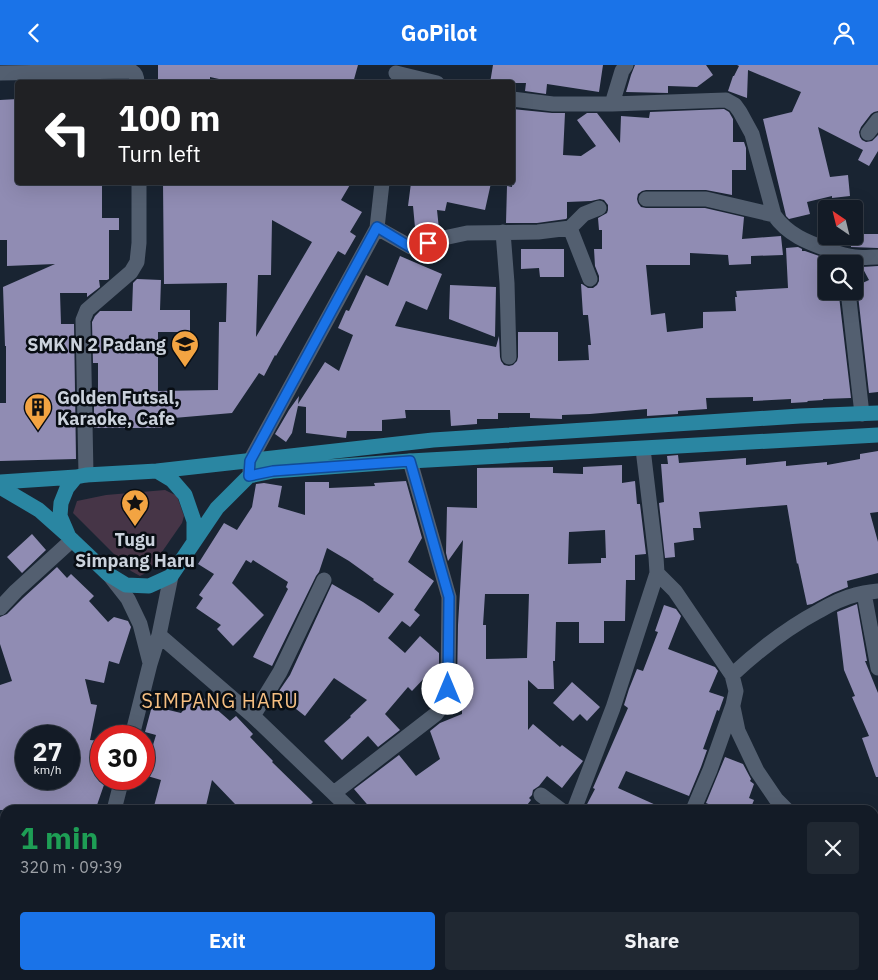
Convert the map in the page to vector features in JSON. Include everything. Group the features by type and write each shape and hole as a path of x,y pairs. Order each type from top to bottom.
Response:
{"main road":[{"path":"0,482 157,471 250,468 434,440 800,416 878,413"},
{"path":"800,416 800,440"},
{"path":"250,468 273,471 410,461 878,435"},
{"path":"0,487 38,510 108,574 126,585 148,587 171,576 217,508 250,468"},
{"path":"157,471 172,479 185,495 194,521 194,541"},
{"path":"70,538 60,516 61,503 67,488 81,476"}],"street":[{"path":"612,104 622,71 626,65"},
{"path":"0,73 131,71 136,74 137,80"},
{"path":"395,74 423,80"},
{"path":"515,99 553,104 726,100 735,105 740,111 752,134 774,215 784,227 806,241 835,255"},
{"path":"868,133 878,120"},
{"path":"81,476 83,320 87,310 131,272 137,262 139,243 138,185"},
{"path":"250,468 377,227 382,185"},
{"path":"646,199 706,199 774,215"},
{"path":"377,227 410,247 418,247 438,239 467,233 538,232 570,228 584,214 599,208"},
{"path":"570,228 590,279"},
{"path":"503,232 507,283 509,357"},
{"path":"863,257 878,257"},
{"path":"849,300 862,414"},
{"path":"576,805 613,709 657,573 642,449"},
{"path":"334,793 436,714 442,707 447,694 449,597 410,461"},
{"path":"0,608 70,538"},
{"path":"657,573 675,591 732,675 736,691 733,705 710,770 695,805"},
{"path":"108,574 128,599 140,624 150,664"},
{"path":"135,725 159,635 171,576"},
{"path":"253,716 280,672 324,580"},
{"path":"732,675 754,654 790,628 834,603 854,595 871,592 878,668"},
{"path":"159,635 253,716 346,805"},
{"path":"733,705 738,731 757,771 782,805"},
{"path":"115,805 119,790"},
{"path":"541,795 554,805"}],"shaded area":[{"path":"165,490 177,496 184,516 182,523 148,572 140,576 131,571 73,513 77,501 106,495"}],"building":[{"path":"158,65 358,65 354,80 224,80 210,77 210,80 158,80"},
{"path":"493,65 603,65 599,92 547,84 546,94 525,91 526,83 515,83 515,80 490,80"},
{"path":"635,65 706,65 713,75 697,87 668,86 668,93 626,92"},
{"path":"737,65 878,65 878,111 871,114 859,132 862,140 866,142 872,141 878,135 878,151 869,166 858,160 863,150 818,127 830,177 848,175 850,196 832,198 832,196 807,202 810,214 789,219 786,216 763,119 792,112 801,92 748,70 747,98 728,91 739,66"},
{"path":"15,99 15,185 102,185 102,218 119,218 119,230 109,230 109,279 99,280 100,287 87,297 87,293 60,293 61,324 74,324 76,459 0,461 0,403 6,403 3,287 55,264 7,266 7,240 0,240 0,100"},
{"path":"515,109 565,113 563,155 581,156 596,146 577,120 587,113 597,113 620,143 621,116 649,118 650,112 724,109 729,112 733,119 733,142 744,142 746,148 746,170 732,170 732,195 706,190 646,190 638,194 638,203 641,207 646,208 705,208 744,217 742,239 781,236 783,255 751,256 751,264 729,265 728,255 690,253 690,265 646,265 651,315 665,313 667,332 703,328 703,312 736,311 736,291 788,288 786,248 798,247 802,251 818,256 818,300 839,300 851,398 791,403 791,399 753,401 753,397 706,398 707,409 678,411 678,414 647,416 647,409 562,415 562,419 530,418 530,413 498,413 498,419 477,419 477,424 451,426 450,410 405,410 406,418 382,420 382,431 347,431 346,438 306,433 306,407 298,406 292,433 286,442 275,434 289,410 299,396 298,404 325,362 339,371 353,335 338,328 346,310 349,311 366,275 388,286 400,256 442,274 427,310 406,301 395,326 496,347 499,336 501,361 504,365 509,366 517,361 518,332 558,332 558,361 589,360 588,345 591,345 588,315 583,315 581,284 588,288 593,288 599,281 595,266 594,249 602,249 602,230 599,230 598,218 607,213 608,205 604,200 600,199 567,202 566,219 537,223 506,223 507,186 512,187 512,185 515,185"},
{"path":"163,185 350,185 341,200 362,212 350,232 356,236 345,255 338,251 264,376 259,373 232,413 162,419 162,428 94,428 94,394 98,394 98,363 93,363 92,322 95,316 100,311 132,311 133,283 137,279 161,280 160,310 190,310 190,332 158,332 158,391 218,390 219,322 226,322 227,283 164,284","holes":["272,220 312,242 256,337 258,275 271,275"]},
{"path":"411,185 491,185 485,210 447,202 445,211 437,210 439,229 416,238 413,206 408,206"},
{"path":"863,234 878,234 878,248 851,247 851,245 863,245"},
{"path":"521,249 564,249 564,277 540,277 539,268 521,269"},
{"path":"878,266 878,392 869,393 859,300 863,300 863,283 869,280 863,267"},
{"path":"450,285 496,287 495,337 449,319"},
{"path":"878,451 878,512 870,513 878,542 878,573 847,581 848,587 807,605 797,564 787,505 699,512 701,528 693,528 694,540 674,543 675,557 665,558 659,503 664,502 661,464 668,464 667,456 678,455 679,463 746,458 746,465 786,461 786,466 827,462 827,465 860,459 860,454"},
{"path":"622,465 622,483 635,481 637,504 640,504 646,554 635,555 635,580 626,580 625,621 604,621 604,643 579,643 579,622 556,622 555,661 553,661 554,689 538,689 528,680 528,730 533,724 560,747 562,745 583,761 562,788 547,776 533,790 529,798 531,800 527,805 368,805 354,789 399,755 416,776 440,759 430,731 440,723 462,714 462,685 457,685 463,540 448,561 446,553 447,507 477,508 477,468 553,467 553,473 583,474 583,467","holes":["605,530 606,558 601,558 601,563 568,564 569,532","485,594 529,594 527,658 486,659 486,625 483,625"]},
{"path":"406,481 422,538 408,562 434,581 414,610 420,615 410,627 402,621 388,638 405,653 420,636 439,653 439,665 412,691 408,687 385,714 400,730 378,747 368,736 342,760 324,741 367,700 334,678 305,716 277,694 290,675 332,584 379,613 394,594 349,561 327,548 319,572 272,666 253,657 288,589 286,587 288,582 253,560 251,563 246,560 232,583 264,615 233,646 217,629 221,625 196,608 203,598 199,595 214,574 198,564 224,523 237,530 252,507 256,484 264,483 282,486 278,507 305,515 305,482 329,482 329,488 375,486 374,483"},
{"path":"32,534 46,550 22,573 7,557"},
{"path":"57,567 67,578 71,574 94,596 89,601 108,622 114,617 128,621 131,627 119,664 109,661 104,683 85,679 91,704 97,705 93,725 90,725 90,790 102,790 97,805 0,805 0,685 12,681 0,644 0,617 7,614"},
{"path":"857,604 867,661 865,661 878,693 878,777 876,777 862,738 869,736 852,697 855,696 844,670 837,612"},
{"path":"664,605 676,609 681,616 668,649 715,667 718,671 709,692 724,697 719,711 717,710 703,749 707,750 701,767 689,796 626,771 618,788 656,805 587,805 628,708 624,705 637,669 643,671 658,632 655,631"},
{"path":"572,682 600,707 587,721 580,714 573,721 553,703"},
{"path":"198,693 230,721 236,716 253,734 250,737 272,762 313,802 310,805 235,805 212,780 206,805 154,805 161,780 155,778 155,725 147,725 152,706 181,713"},
{"path":"725,757 743,764 751,779 750,781 754,784 749,798 754,800 752,805 711,805 706,803"}],"place":[{"name":"SMK N 2 Padang","path":"185,368"},
{"name":"Golden Futsal, Karaoke, Cafe","path":"38,431"},
{"name":"Tugu Simpang Haru","path":"135,527"}],"district":[{"name":"SIMPANG HARU","path":"220,700"}],"route":[{"path":"428,243 418,247 410,247 377,227 250,461 249,476 273,471 410,461 449,597 448,689"}]}
